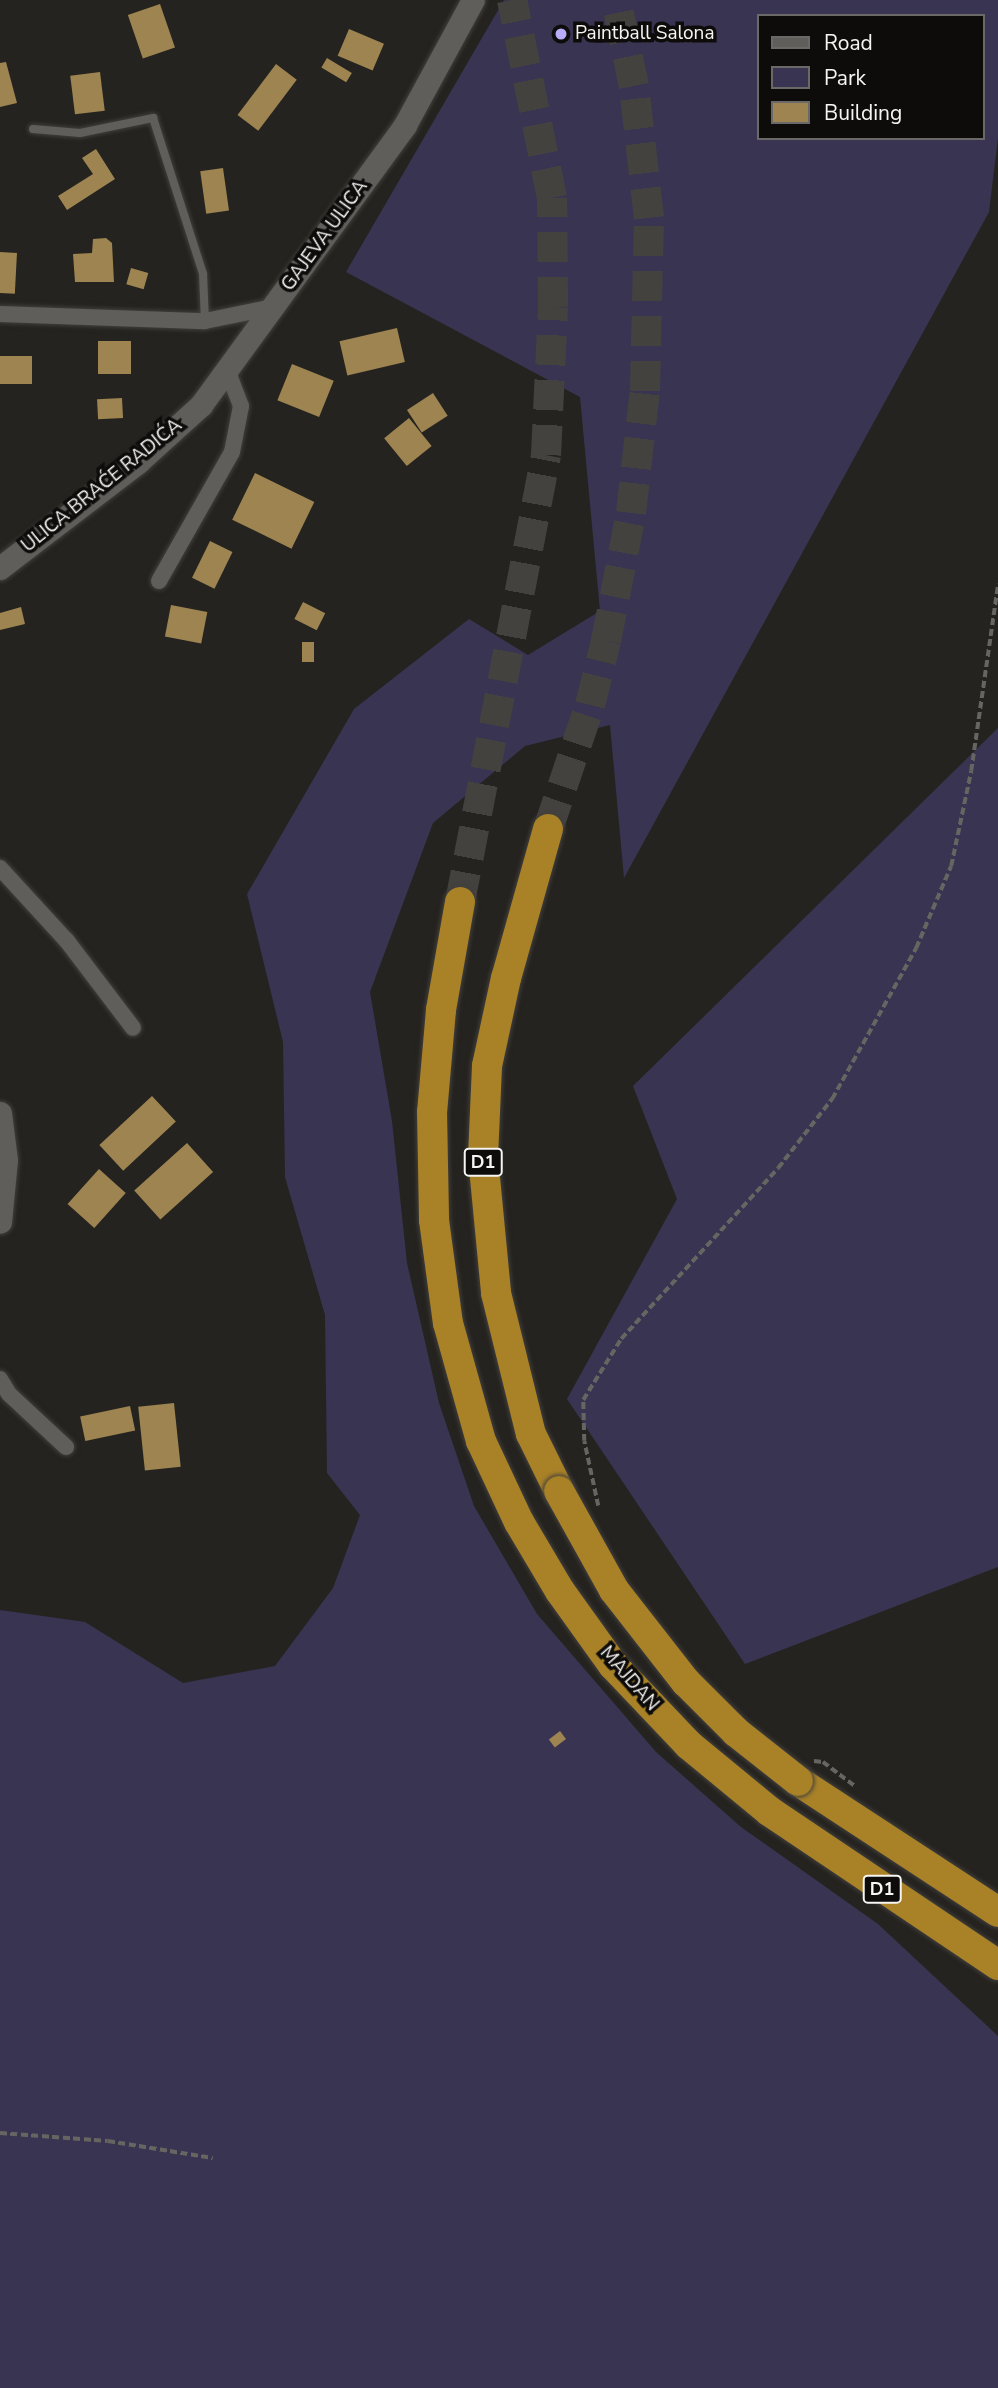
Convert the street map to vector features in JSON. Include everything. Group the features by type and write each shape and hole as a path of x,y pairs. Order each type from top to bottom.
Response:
{"highway":[{"name":"D1","path":"548,829 487,1066 483,1157 496,1293 531,1434 614,1590 686,1682 736,1732 804,1771 998,1912"},
{"name":"MAJDAN","path":"460,902 441,1010 432,1112 434,1220 448,1323 481,1441 519,1522 560,1591 613,1665 689,1745 769,1811 998,1965"}],"main road":[{"name":"GAJEVA ULICA","path":"273,307 405,125 472,0"},
{"name":"ULICA BRAĆE RADIĆA","path":"0,568 138,462 201,405 273,307"},
{"path":"0,1113 6,1160 0,1222"}],"street":[{"name":"GAJEVA ULICA","path":"0,314 205,321 273,307"},
{"path":"159,581 232,452 241,406 227,369"},
{"path":"0,868 67,941 133,1028"},
{"path":"0,1379 43,1429 66,1447"}],"lane":[{"path":"33,129 80,133 153,118 203,274 205,321"}],"path":[{"path":"599,1518 584,1441 583,1400 621,1339 778,1168 832,1099 916,948 951,866 971,771 998,584"},
{"path":"804,1771 823,1762 855,1786"},
{"path":"0,2133 108,2141 213,2158"}],"green space":[{"path":"504,0 998,0 998,138 989,212 624,878 610,725 525,746 433,823 370,992 392,1121 407,1263 439,1403 474,1506 537,1614 656,1752 741,1827 878,1924 998,2036 998,2388 0,2388 0,1610 85,1622 183,1683 275,1666 333,1588 360,1515 327,1473 325,1315 285,1177 283,1042 247,894 354,709 469,619 528,655 600,611 580,397 346,272"},
{"path":"998,728 998,1567 745,1664 567,1399 677,1199 633,1086"}],"building":[{"path":"160,4 175,47 143,59 128,15"},
{"path":"349,29 384,44 373,71 338,56"},
{"path":"327,58 352,73 346,82 321,67"},
{"path":"6,62 17,103 0,107 0,63"},
{"path":"276,64 297,80 258,131 237,115"},
{"path":"100,72 105,111 75,114 70,76"},
{"path":"96,149 115,179 67,210 58,196 93,174 82,158"},
{"path":"223,168 229,211 206,214 200,171"},
{"path":"106,238 112,243 114,282 75,282 73,254 92,253 93,239"},
{"path":"0,252 17,253 15,294 0,293"},
{"path":"131,268 148,273 144,289 126,284"},
{"path":"397,328 405,362 347,375 340,341"},
{"path":"98,341 131,341 131,374 98,374"},
{"path":"0,356 32,356 32,384 0,384"},
{"path":"292,364 334,381 319,417 277,400"},
{"path":"433,393 448,416 422,433 407,410"},
{"path":"122,398 123,418 98,419 97,399"},
{"path":"409,418 432,446 407,466 384,438"},
{"path":"255,473 314,502 292,549 232,520"},
{"path":"210,541 232,552 214,589 192,578"},
{"path":"303,602 325,613 317,630 294,619"},
{"path":"171,605 207,612 201,643 165,636"},
{"path":"21,607 25,624 0,630 0,613"},
{"path":"302,642 314,642 314,662 302,662"},
{"path":"152,1096 176,1122 123,1171 99,1145"},
{"path":"187,1143 213,1172 160,1219 134,1191"},
{"path":"99,1169 126,1193 94,1228 68,1204"},
{"path":"174,1403 181,1467 145,1470 138,1407"},
{"path":"130,1406 135,1430 85,1441 80,1417"},
{"path":"560,1731 566,1739 555,1747 549,1739"}],"tunnel":[{"path":"460,902 546,455 553,307 552,198 512,0"},
{"path":"548,829 590,705 606,641 631,513 645,391 649,218 634,86 616,0"}],"place":[{"name":"Paintball Salona","path":"561,34"}]}
